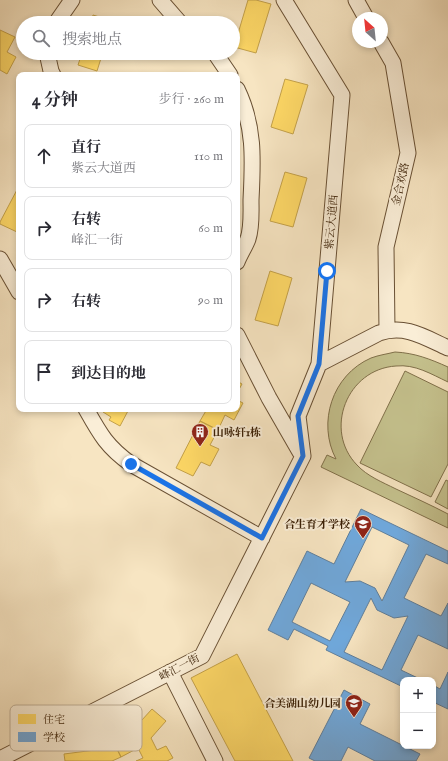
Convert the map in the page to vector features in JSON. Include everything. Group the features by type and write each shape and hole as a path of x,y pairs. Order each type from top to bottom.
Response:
{"street":[{"path":"61,16 72,0"},
{"path":"160,0 174,16"},
{"name":"紫云大道西","path":"284,0 342,95 319,364 298,416 303,456"},
{"path":"356,0 363,12"},
{"name":"金合欢路","path":"384,48 393,64 408,153 386,247 387,330"},
{"path":"49,60 52,72"},
{"path":"220,60 228,72"},
{"path":"240,95 250,128 253,155 250,226 248,240 240,256"},
{"path":"0,259 16,287"},
{"path":"319,364 387,330 399,329 411,331 448,348"},
{"path":"240,341 269,398 303,456"},
{"path":"88,412 107,444 118,455 131,464 262,538"},
{"name":"峰汇一街","path":"106,705 202,656 303,456"},
{"path":"170,672 215,761"},
{"name":"峰汇一街","path":"0,760 17,751"}],"shaded area":[{"path":"395,352 422,357 448,367 448,382 416,368 396,366 379,370 364,378 353,389 345,404 341,419 342,435 347,451 361,469 370,476 448,514 448,528 321,467 327,455 336,459 330,445 328,416 332,401 338,388 346,376 358,366 371,358"},
{"path":"405,371 448,392 448,464 431,497 360,463"},
{"path":"446,480 448,481 448,509 435,502"}],"building: 住宅":[{"path":"248,0 256,0 271,4 256,53 240,49 240,27"},
{"path":"0,30 15,37 7,52 16,57 7,74 0,70"},
{"path":"80,60 100,60 97,71 78,65"},
{"path":"285,79 308,85 293,134 271,127"},
{"path":"285,172 307,178 293,227 270,221"},
{"path":"16,192 16,232 0,224"},
{"path":"270,271 292,278 278,326 255,320"},
{"path":"240,402 243,403 240,409"},
{"path":"103,412 127,412 120,426 109,420 111,417"},
{"path":"205,412 238,412 234,420 225,415 218,430 200,421"},
{"name":"山咏轩1栋","path":"200,421 218,430 210,445 219,449 210,466 201,462 193,476 176,468"},
{"path":"237,654 293,761 235,761 191,678"},
{"path":"152,709 166,721 151,738 157,750 166,746 173,758 167,761 136,761 143,758 140,751 142,751 142,720"},
{"path":"87,751 118,751 121,757 112,761 65,761 64,754"},
{"path":"118,751 132,751 121,757"}],"building: 学校":[{"path":"361,509 448,551 448,564 426,554 404,598 441,616 448,603 448,649 418,635 401,670 416,677 400,677 400,686 326,650 328,646 294,629 288,640 268,630 307,551 334,564","holes":["372,527 409,545 382,601 375,588 360,581 345,582","311,583 350,602 330,641 292,622","371,598 377,610 394,618 408,616 382,670 344,652"]},
{"path":"448,672 448,709 436,703 436,687 440,689"},
{"path":"344,690 370,704 360,724 400,744 400,749 410,749 420,754 416,761 375,761 348,747 341,761 315,761 309,758"}],"place":[{"name":"山咏轩1栋","path":"200,447"},
{"name":"合生育才学校","path":"363,539"},
{"name":"合美湖山幼儿园","path":"354,718"}],"route":[{"path":"131,464 262,538 303,456 298,416 319,364 327,271"}]}
